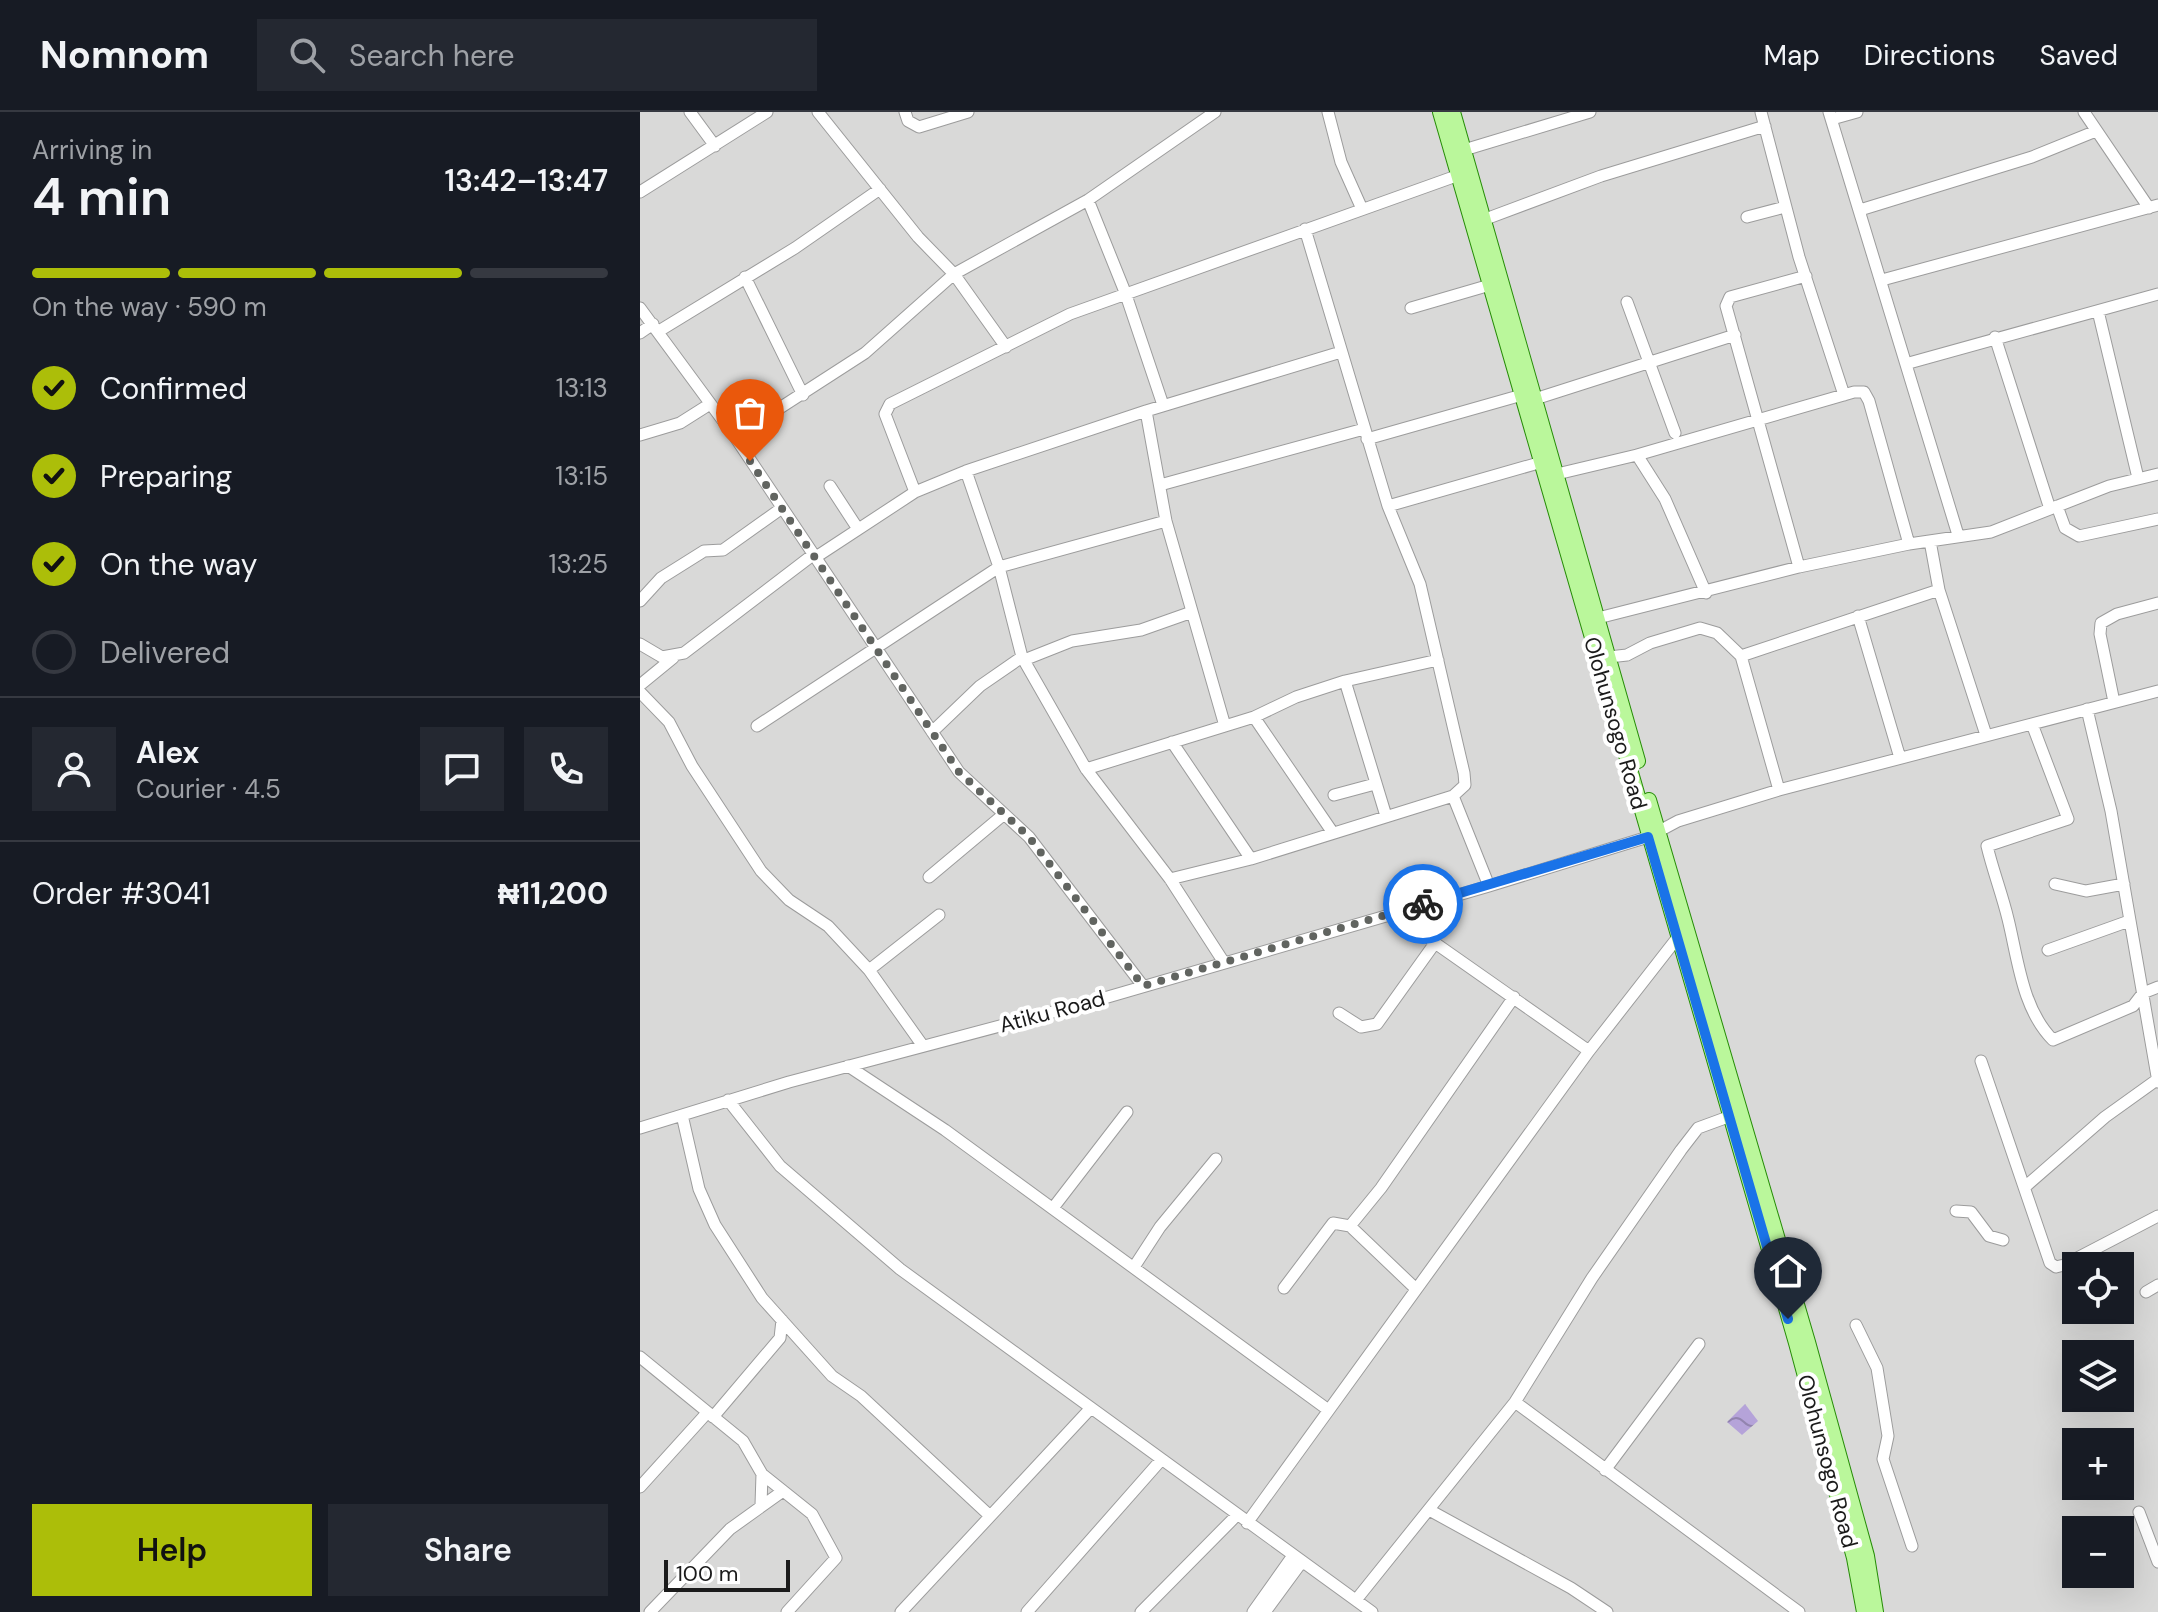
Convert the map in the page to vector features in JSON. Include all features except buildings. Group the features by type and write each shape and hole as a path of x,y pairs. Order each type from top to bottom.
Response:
{"main road":[{"name":"Olohunsogo Road","path":"1440,112 1490,285 1557,474 1609,657 1678,937 1728,1117 1867,1556 1876,1612"},
{"name":"Olohunsogo Road","path":"1453,112 1529,397 1542,462 1834,1458 1864,1612"}],"street":[{"path":"690,112 715,146"},
{"path":"640,192 767,112"},
{"path":"818,112 918,237 954,274 1006,347"},
{"path":"905,112 912,125 919,127 968,112"},
{"path":"735,437 865,353 954,274 1088,200 1215,112"},
{"path":"1328,112 1341,162 1362,209"},
{"path":"1464,150 1590,112"},
{"path":"1761,112 1785,207 1844,395"},
{"path":"1857,112 1831,116 1909,363 1958,535"},
{"path":"1882,280 2153,206 2084,112"},
{"path":"1483,220 1601,176 1765,126"},
{"path":"1860,210 2032,157 2096,131"},
{"path":"915,492 892,438 886,409 1006,347 1125,292 1459,175"},
{"path":"640,333 656,328 795,248 880,189"},
{"path":"1088,200 1125,292 1163,405"},
{"path":"1747,217 1785,207"},
{"path":"1170,879 1251,859 1453,796 1465,785 1420,584 1388,506 1305,229"},
{"path":"1799,567 1760,418 1726,306 1730,297 1806,276"},
{"path":"745,277 803,395"},
{"path":"1411,308 1490,285"},
{"path":"1909,363 2158,294"},
{"path":"1627,302 1675,433"},
{"path":"640,308 735,437 973,789 1029,837 1143,986"},
{"path":"2098,311 2138,478"},
{"path":"1160,485 1529,397 1735,335"},
{"path":"1995,337 2054,508 2065,528 2079,536 2158,519"},
{"path":"640,685 815,555 915,492 966,471 1163,405 1341,352"},
{"path":"1557,474 1864,392 1909,544"},
{"path":"640,435 680,423 710,404"},
{"path":"1146,411 1166,521 1225,726"},
{"path":"1637,455 1665,499 1706,593"},
{"path":"1388,506 1542,462"},
{"path":"966,471 999,567 1023,658 1086,769 1170,879 1223,961"},
{"path":"1598,618 1799,567 2001,529 2138,478 2158,474"},
{"path":"830,486 858,529"},
{"path":"640,601 661,578 704,551 723,550 782,508"},
{"path":"757,726 999,567 1166,521"},
{"path":"1930,541 1939,590 1986,735"},
{"path":"1741,656 1939,590"},
{"path":"2114,702 2100,634 2101,623 2117,614 2158,603"},
{"path":"932,732 980,686 1023,658 1072,641 1141,630 1192,612"},
{"path":"1858,616 1900,758"},
{"path":"1609,657 1627,655 1650,643 1700,628 1717,633 1741,656 1779,790"},
{"path":"640,644 653,654 673,658"},
{"path":"1086,769 1254,717 1296,697 1345,681 1438,660"},
{"path":"1345,681 1386,816"},
{"name":"Atiku Road","path":"640,1128 728,1100 1100,999 1489,886 1653,835 1678,821 1779,790 2158,691"},
{"path":"640,692 669,722 692,766 761,871 789,900 828,926 869,970 923,1046"},
{"path":"2026,1186 2105,1117 2158,1080 2124,884 2087,709"},
{"path":"1254,717 1333,833"},
{"path":"2032,724 2068,819 1987,846 2020,977 2053,1040 2133,1006 2143,993 2158,987"},
{"path":"1172,742 1251,859"},
{"path":"1334,795 1375,784"},
{"path":"1453,796 1489,886"},
{"path":"929,877 1003,815"},
{"path":"2055,884 2086,891 2124,884"},
{"path":"1398,911 1435,943 1589,1051"},
{"path":"869,970 939,915"},
{"path":"2048,950 2129,921"},
{"path":"1247,1523 1589,1051 1678,937"},
{"path":"1339,1013 1361,1027 1377,1024 1435,943"},
{"path":"1350,1226 1381,1188 1514,997"},
{"path":"1981,1061 2050,1263 2056,1267 2158,1216"},
{"path":"848,1066 945,1130 1327,1409"},
{"path":"728,1100 780,1166 900,1269 1296,1560 1372,1612"},
{"path":"1053,1208 1127,1112"},
{"path":"682,1115 699,1189 715,1225 762,1298 832,1376 861,1396 989,1515"},
{"path":"1356,1600 1431,1511 1515,1402 1592,1278 1681,1150 1698,1128 1728,1117"},
{"path":"1134,1267 1160,1227 1216,1159"},
{"path":"1956,1211 1971,1212 1989,1236 2003,1240"},
{"path":"1284,1288 1333,1223 1350,1226 1416,1289"},
{"path":"2146,1292 2158,1285"},
{"path":"640,1487 780,1338 782,1320"},
{"path":"1856,1325 1877,1368 1888,1436 1883,1459 1912,1546"},
{"path":"780,1338 799,1337"},
{"path":"1605,1470 1699,1344"},
{"path":"640,1357 743,1441 762,1474 812,1514 836,1558 787,1612"},
{"path":"1515,1402 1799,1612"},
{"path":"901,1612 1090,1409"},
{"path":"1027,1612 1161,1460"},
{"path":"761,1505 762,1474"},
{"path":"650,1612 730,1529 783,1491"},
{"path":"1431,1511 1571,1588 1607,1612"},
{"path":"2139,1512 2158,1562"},
{"path":"1141,1612 1236,1516"},
{"path":"1253,1612 1296,1560"},
{"path":"1265,1612 1296,1560"}],"shaded area":[{"path":"640,112 2158,112 2158,1612 640,1612"}],"water":[{"path":"1745,1404 1758,1421 1742,1435 1727,1422"}],"way so far":[{"path":"750,461 959,772 973,789 1029,837 1143,986 1423,904"}],"route":[{"path":"1423,904 1648,837 1788,1319"}]}
